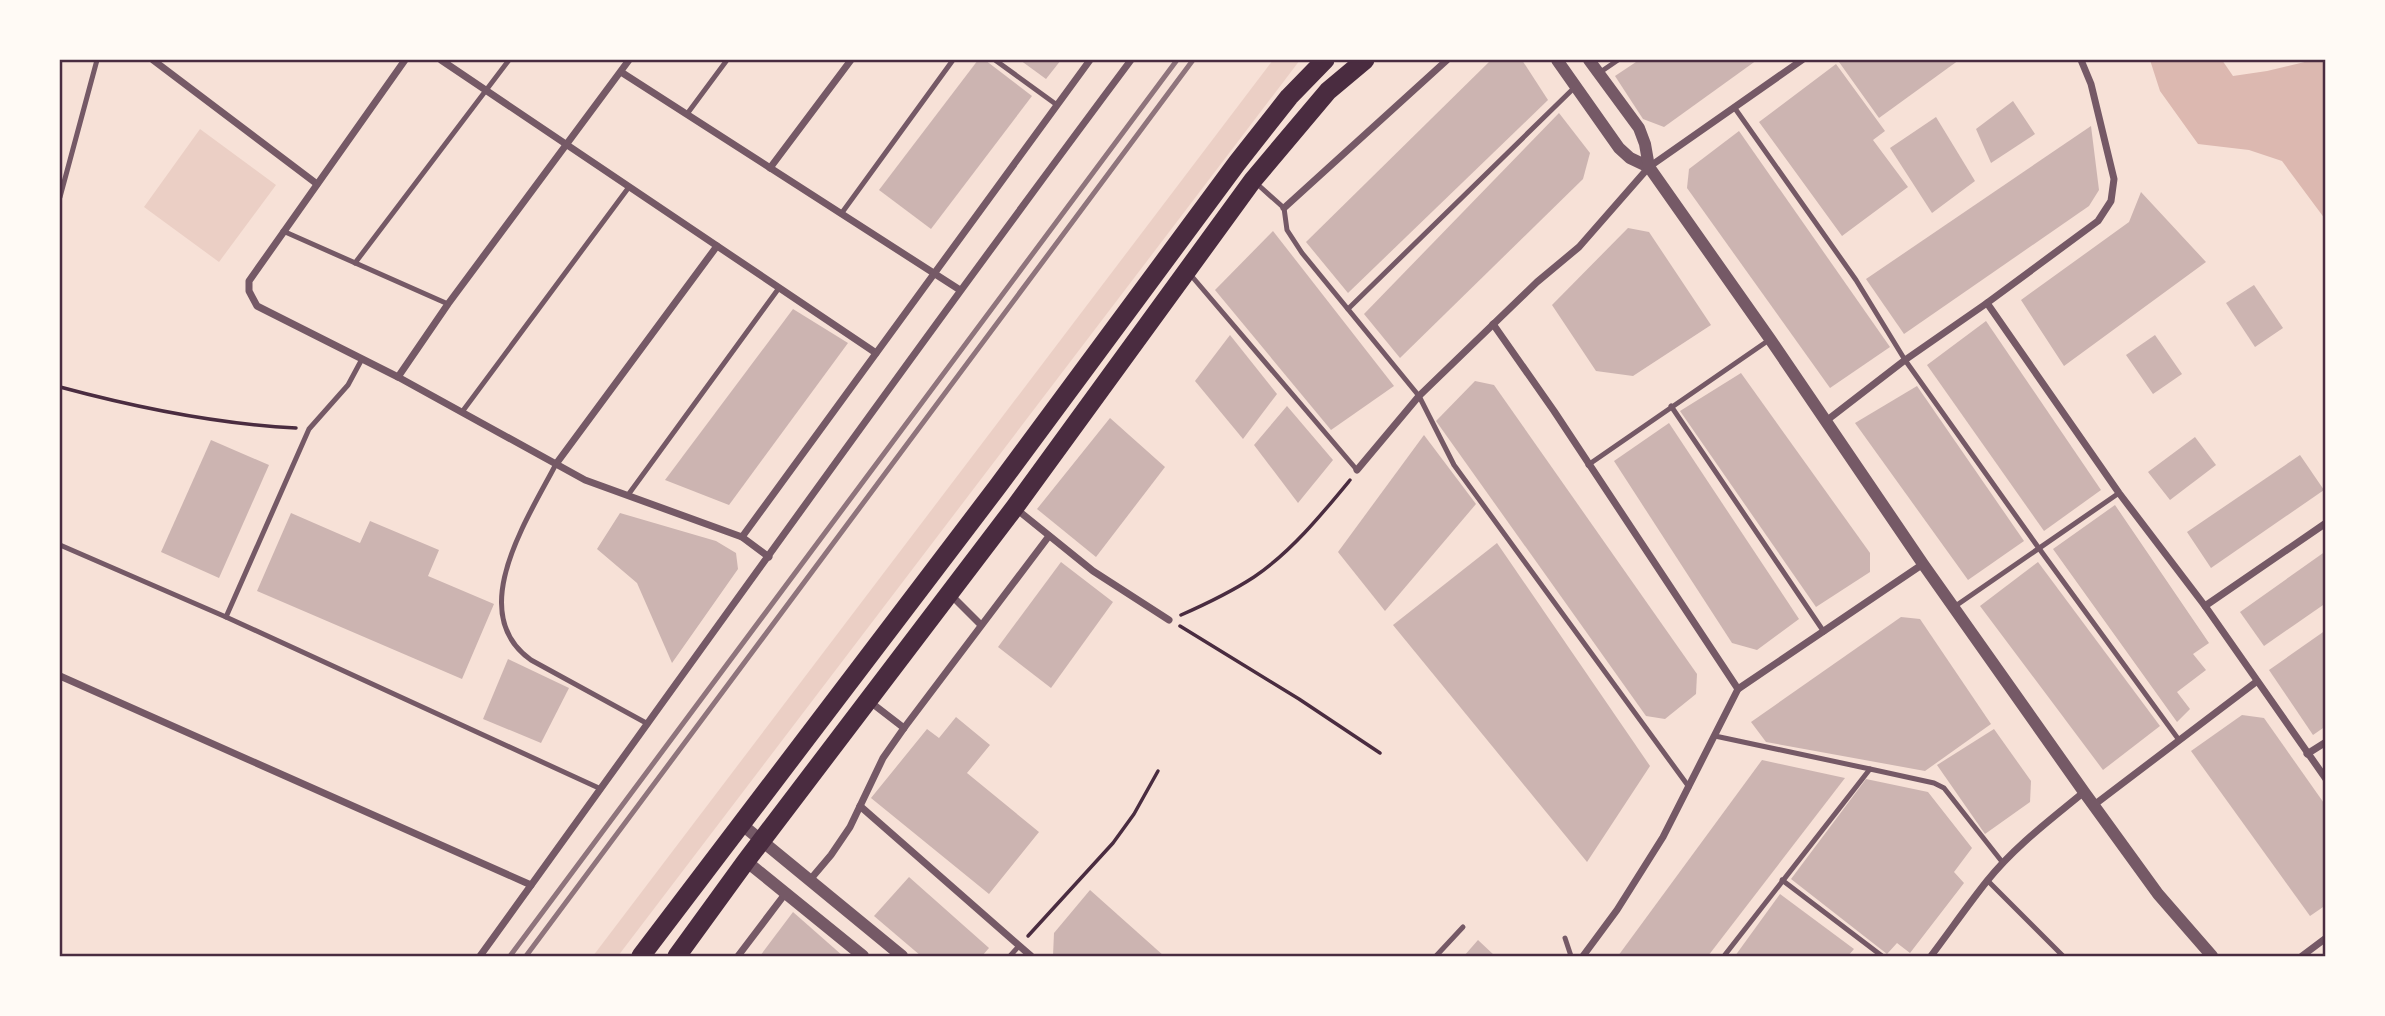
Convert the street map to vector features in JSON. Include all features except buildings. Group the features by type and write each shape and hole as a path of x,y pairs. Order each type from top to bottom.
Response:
{"highway":[{"path":"641,957 998,486 1237,163 1289,97 1325,60"},
{"path":"677,957 1015,507 1254,180 1328,90 1365,60"}],"street":[{"path":"153,60 317,184"},
{"path":"405,60 249,281 249,291 257,306 398,377 585,480 742,537 769,557"},
{"path":"441,60 876,353"},
{"path":"398,377 448,304 629,60"},
{"path":"770,168 851,60"},
{"path":"742,537 1090,60"},
{"path":"480,957 960,290 1130,60"},
{"path":"1284,208 1447,60"},
{"path":"1557,60 1619,148 1630,158 1649,167"},
{"path":"1589,60 1639,128 1649,167 1923,564 2158,894 2212,957"},
{"path":"1357,470 1419,396 1578,247 1649,167 1802,60"},
{"path":"1826,421 1905,360 2098,221 2111,201 2114,179 2105,133 2081,60"},
{"path":"621,72 960,290"},
{"path":"556,464 717,246"},
{"path":"1987,303 2119,493 2205,606 2326,779"},
{"path":"1493,324 1554,411 1738,689"},
{"path":"1015,507 1093,571 1169,620"},
{"path":"2205,606 2326,523"},
{"path":"808,881 831,855 850,827 883,758 1049,536"},
{"path":"1583,957 1617,910 1663,837 1738,689 1923,564"},
{"path":"950,594 981,625"},
{"path":"60,676 531,886"},
{"path":"2094,804 2256,682"},
{"path":"869,701 904,728"},
{"path":"2307,754 2326,742"},
{"path":"1931,957 1987,880 2042,826 2084,792"},
{"path":"860,806 1031,957"},
{"path":"740,823 902,957"},
{"path":"746,862 863,957"},
{"path":"738,957 785,894"},
{"path":"2302,957 2326,938"}],"lane":[{"path":"60,197 97,60"},
{"path":"355,263 509,60"},
{"path":"687,114 727,60"},
{"path":"841,214 953,60"},
{"path":"995,60 1057,105"},
{"path":"1599,73 1618,60"},
{"path":"1349,309 1576,86"},
{"path":"1734,107 1856,280 1905,360 2179,740"},
{"path":"1254,180 1284,208 1287,230 1302,253 1419,396 1454,465 1689,787"},
{"path":"462,412 629,187"},
{"path":"283,231 448,304"},
{"path":"1188,271 1357,470"},
{"path":"628,495 779,288"},
{"path":"1588,465 1770,339"},
{"path":"226,617 309,429 348,385 362,359"},
{"path":"1671,406 1824,632"},
{"path":"556,464 525,524 508,566 500,610 505,628 510,640 531,660 648,724"},
{"path":"1954,607 2119,493"},
{"path":"60,545 226,617 601,789"},
{"path":"1715,736 1934,783 1944,788 2003,863"},
{"path":"1724,957 1870,769"},
{"path":"1782,880 1882,957"},
{"path":"1987,880 2063,957"},
{"path":"1436,957 1463,927"},
{"path":"1565,938 1571,957"},
{"path":"1010,957 1019,946"}],"path":[{"path":"60,387 144,409 243,426 309,429"},
{"path":"1169,620 1217,599 1255,576 1285,552 1328,508 1357,470"},
{"path":"1169,620 1299,699 1380,753"},
{"path":"1019,946 1113,843 1158,771"}],"shaded area":[{"path":"1273,60 1300,60 618,956 593,956"},
{"path":"2150,60 2222,60 2233,76 2325,60 2325,219 2282,161 2249,150 2198,144 2160,91"},
{"path":"200,129 276,185 219,262 144,207"}],"railway":[{"path":"510,956 1177,60"},
{"path":"526,956 1193,60"}]}
